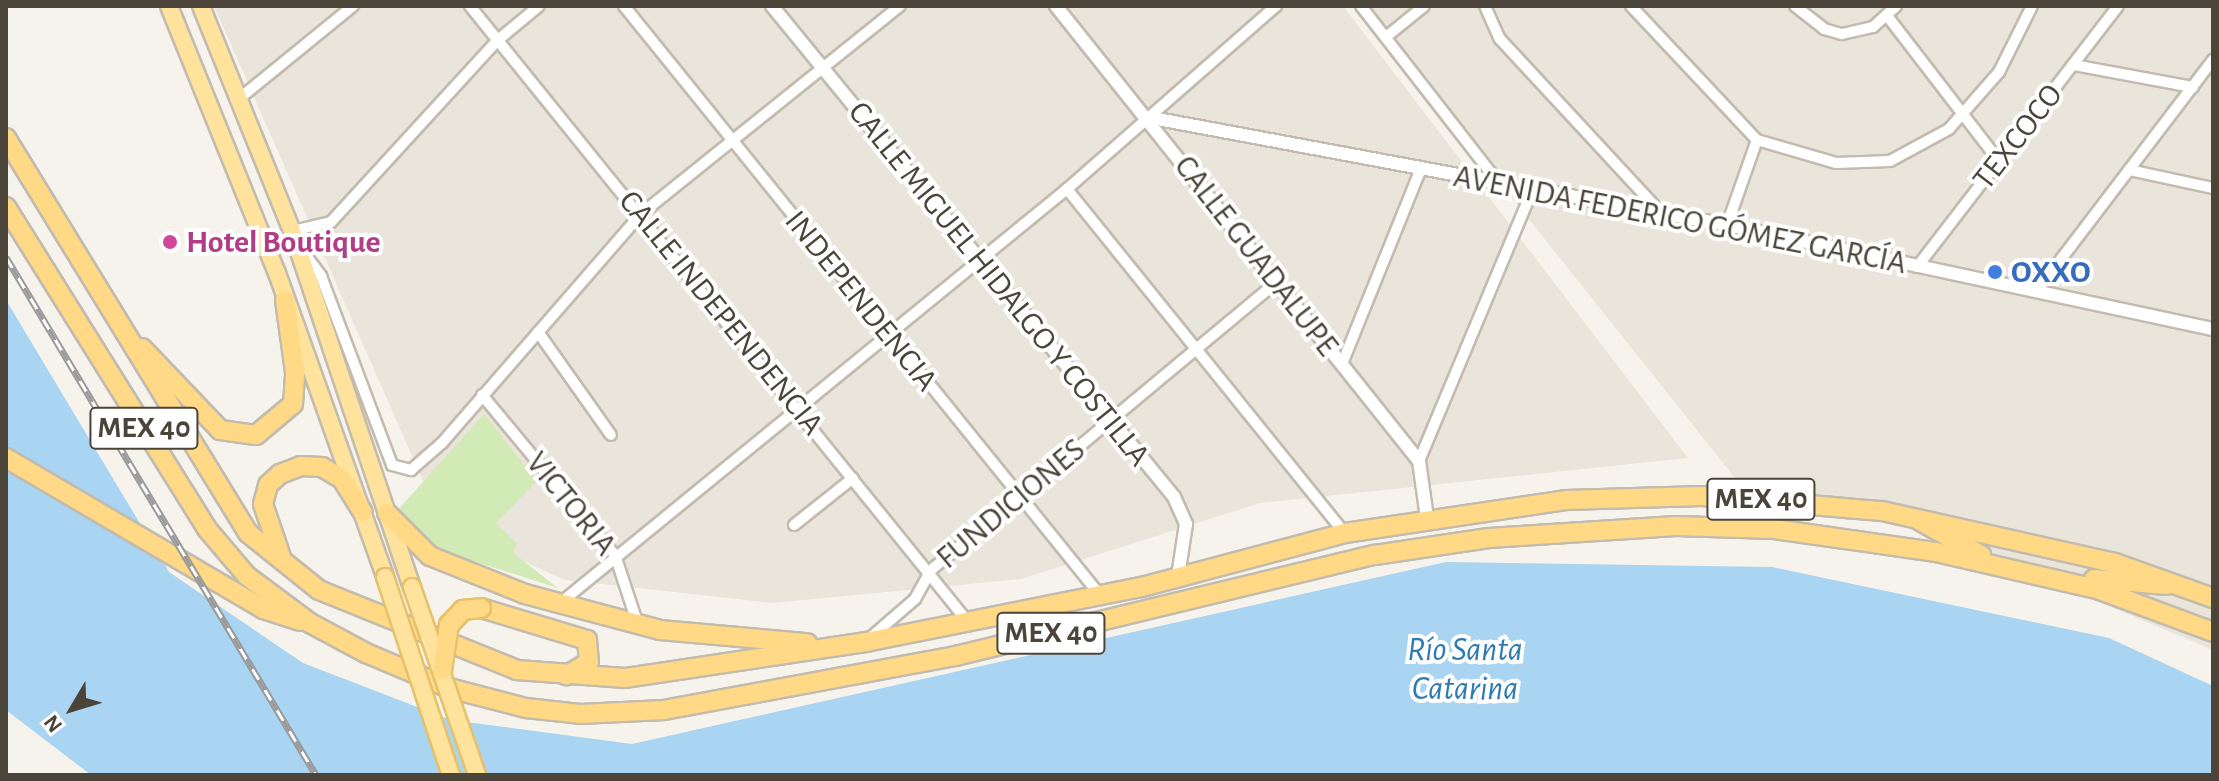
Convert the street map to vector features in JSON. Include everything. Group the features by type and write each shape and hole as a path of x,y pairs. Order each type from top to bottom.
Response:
{"highway":[{"name":"MEX 40","path":"6,138 223,500 288,570 319,590 473,657 560,678 625,678 866,642 1100,595 1345,533 1427,518 1566,500 1702,496 1909,515 2177,583 2213,598"},
{"name":"MEX 40","path":"6,207 224,553 310,623 475,696 552,712 636,713 956,656 1408,550 1489,538 1722,526 1883,543 2031,571 2213,632"},
{"path":"120,324 199,412 220,430 244,437 268,430 293,404 295,372 285,300"},
{"path":"6,458 263,609 310,623"},
{"path":"288,570 263,513 273,479 301,466 322,467 342,479 363,512"},
{"path":"387,513 430,556 559,604 638,625 834,645"},
{"path":"1909,515 1997,565"},
{"path":"1300,545 1408,550"},
{"path":"2031,571 2157,587 2177,583"},
{"path":"442,670 453,618 481,608 587,640 589,662 560,678"}],"main road":[{"path":"169,6 256,219 363,512 451,775"},
{"path":"201,6 295,238 477,775"},
{"path":"256,219 295,238"}],"street":[{"path":"240,98 353,6"},
{"name":"CALLE INDEPENDENCIA","path":"470,6 931,570 968,622"},
{"path":"539,6 498,40 331,222 295,238 321,276 392,465 403,472 422,463 641,214 900,6"},
{"name":"INDEPENDENCIA","path":"624,6 1019,499 1100,595"},
{"name":"CALLE MIGUEL HIDALGO Y COSTILLA","path":"772,6 978,262 1111,419 1181,510 1186,537 1178,576"},
{"name":"CALLE GUADALUPE","path":"1056,6 1419,461"},
{"path":"559,604 615,555 1067,189 1276,6"},
{"path":"1361,6 1499,183"},
{"path":"1386,37 1424,6"},
{"path":"1485,6 1500,39 1663,215"},
{"path":"1631,6 1757,140 1836,163 1890,161 1930,143 1964,115 1999,72 2032,6"},
{"path":"1795,6 1824,29 1842,34 1888,17 1896,6"},
{"name":"TEXCOCO","path":"1917,267 2118,6"},
{"path":"1888,17 1999,161"},
{"path":"2036,292 2213,61"},
{"path":"2074,65 2193,87"},
{"name":"AVENIDA FEDERICO GÓMEZ GARCÍA","path":"1147,117 1727,225 2213,329"},
{"path":"1727,225 1757,140"},
{"path":"1342,364 1421,168"},
{"path":"2129,170 2213,188"},
{"path":"1067,189 1345,533"},
{"path":"1427,518 1419,461 1533,189"},
{"name":"FUNDICIONES","path":"866,642 915,599 931,570 1276,283"},
{"path":"538,332 611,435"},
{"name":"VICTORIA","path":"482,395 615,555 638,625"},
{"path":"794,525 853,478"}],"shaded area":[{"path":"214,6 1343,6 1688,458 1260,503 1021,579 773,603 565,580 442,524"},
{"path":"1359,6 2213,6 2213,650 1882,511 1751,498"}],"green space":[{"path":"484,414 537,481 496,523 517,544 513,553 558,588 448,553 422,540 396,512"}],"water":[{"name":"Río Santa Catarina","path":"6,300 169,572 303,663 451,720 632,744 1446,562 1772,567 2109,638 2213,686 2213,775 91,775 6,710"}],"railway":[{"path":"6,257 316,775"}],"place":[{"name":"Hotel Boutique","path":"170,242"},
{"name":"OXXO","path":"1995,272"}]}
